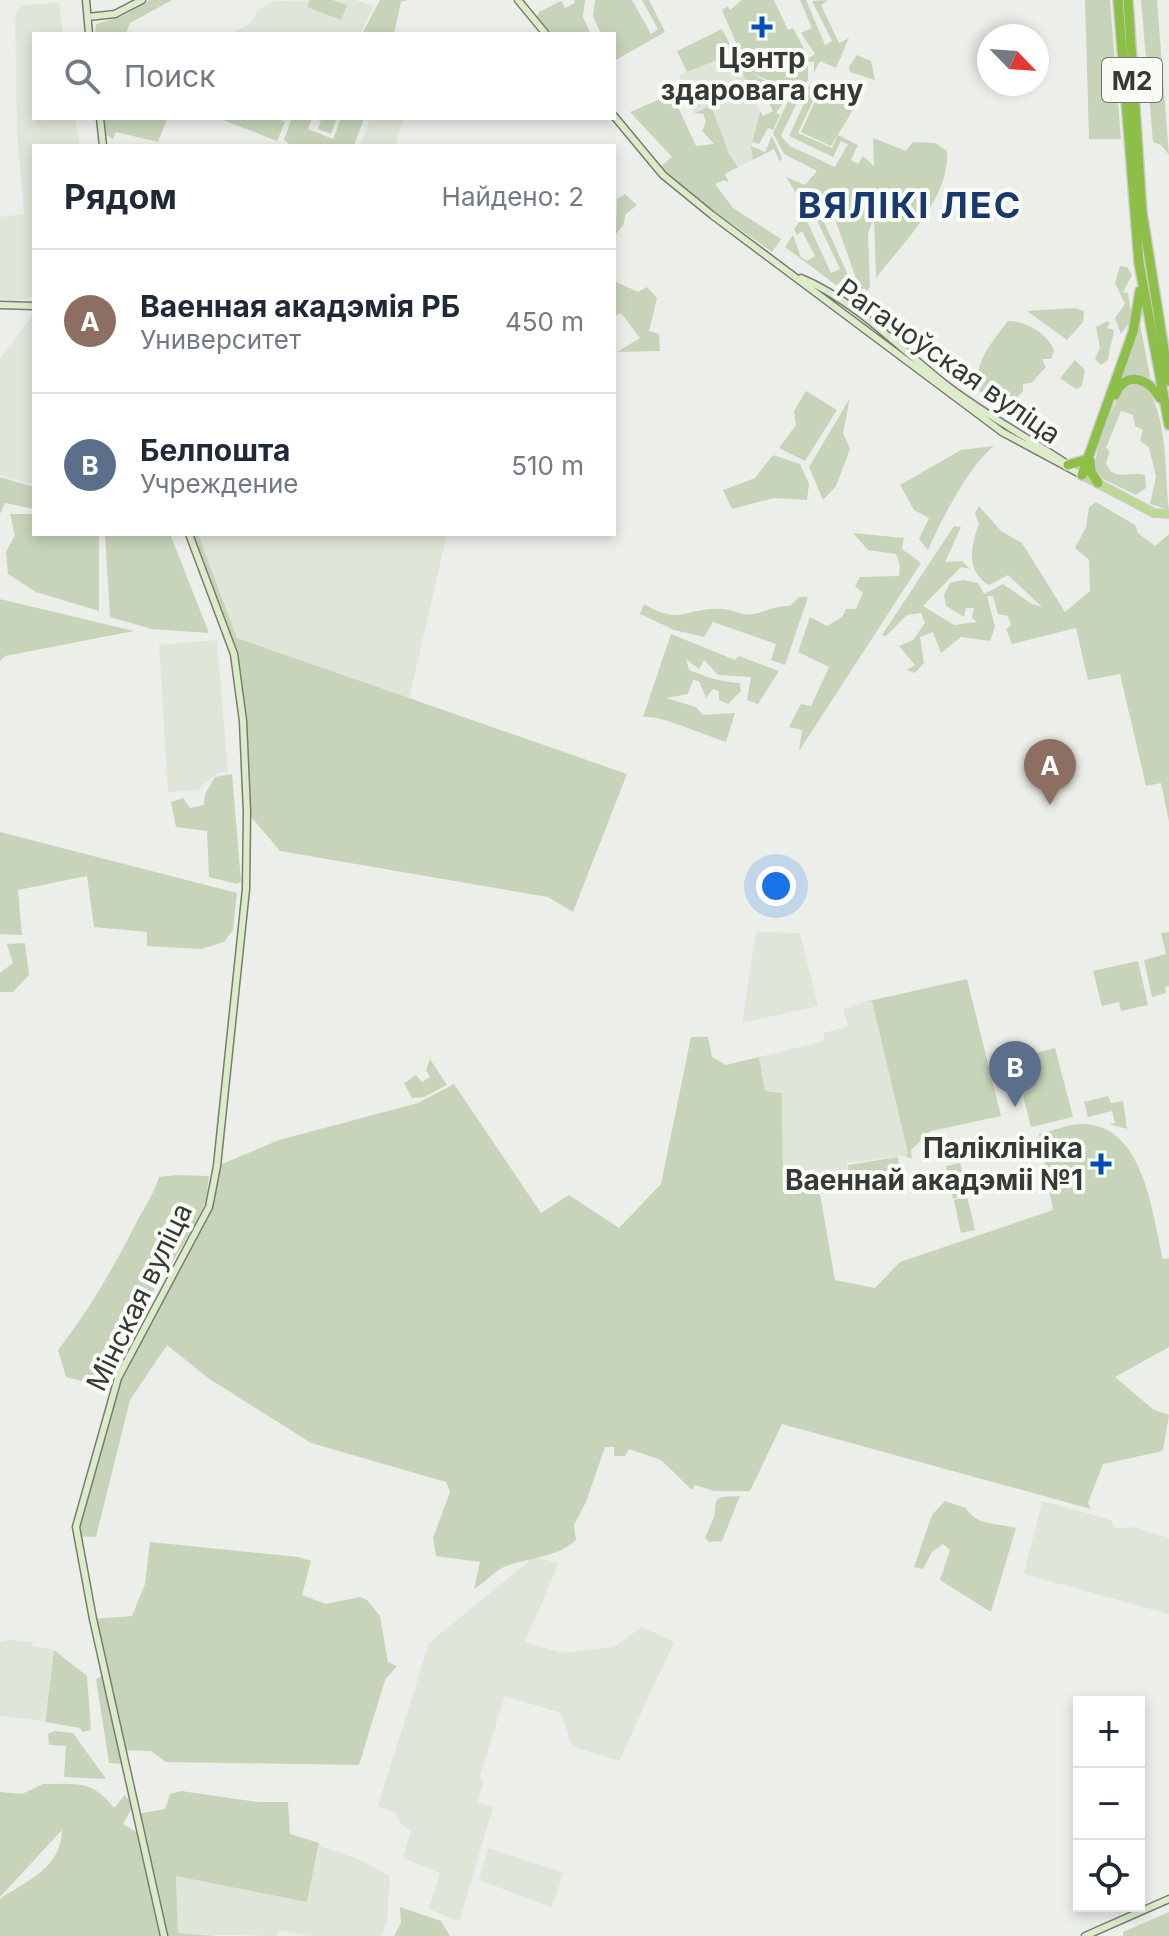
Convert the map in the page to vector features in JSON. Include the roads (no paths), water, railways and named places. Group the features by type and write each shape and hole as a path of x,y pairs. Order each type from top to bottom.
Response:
{"highway":[{"name":"М2","path":"1118,0 1139,263 1169,425"},
{"name":"М2","path":"1128,0 1142,212 1169,381"},
{"path":"1098,483 1092,476 1088,461 1136,321 1139,263"},
{"path":"1156,312 1169,346"},
{"path":"1082,475 1117,389 1126,381 1136,379 1152,386 1164,404"},
{"path":"1068,465 1088,461"}],"main road":[{"path":"86,0 89,32"},
{"path":"88,17 115,14 142,0"},
{"path":"518,0 544,32"},
{"name":"Рагачоўская вуліца","path":"616,118 669,181 1002,432 1154,513 1169,514"},
{"path":"100,120 103,144"},
{"name":"Рагачоўская вуліца","path":"794,275 830,292 957,393 1082,475"},
{"path":"0,305 32,307"},
{"name":"Мінская вуліца","path":"164,1936 93,1619 77,1520 118,1378 212,1199 244,906 247,812 239,680 231,644 190,536"},
{"path":"1085,1936 1169,1899"}],"place":[{"name":"Цэнтр здаровага сну","path":"762,27"},
{"name":"Ваенная акадэмія РБ","path":"1050,805"},
{"name":"Белпошта","path":"1015,1107"},
{"name":"Паліклініка Ваеннай акадэміі №1","path":"1101,1164"}],"district":[{"name":"ВЯЛІКІ ЛЕС","path":"910,205"}]}
